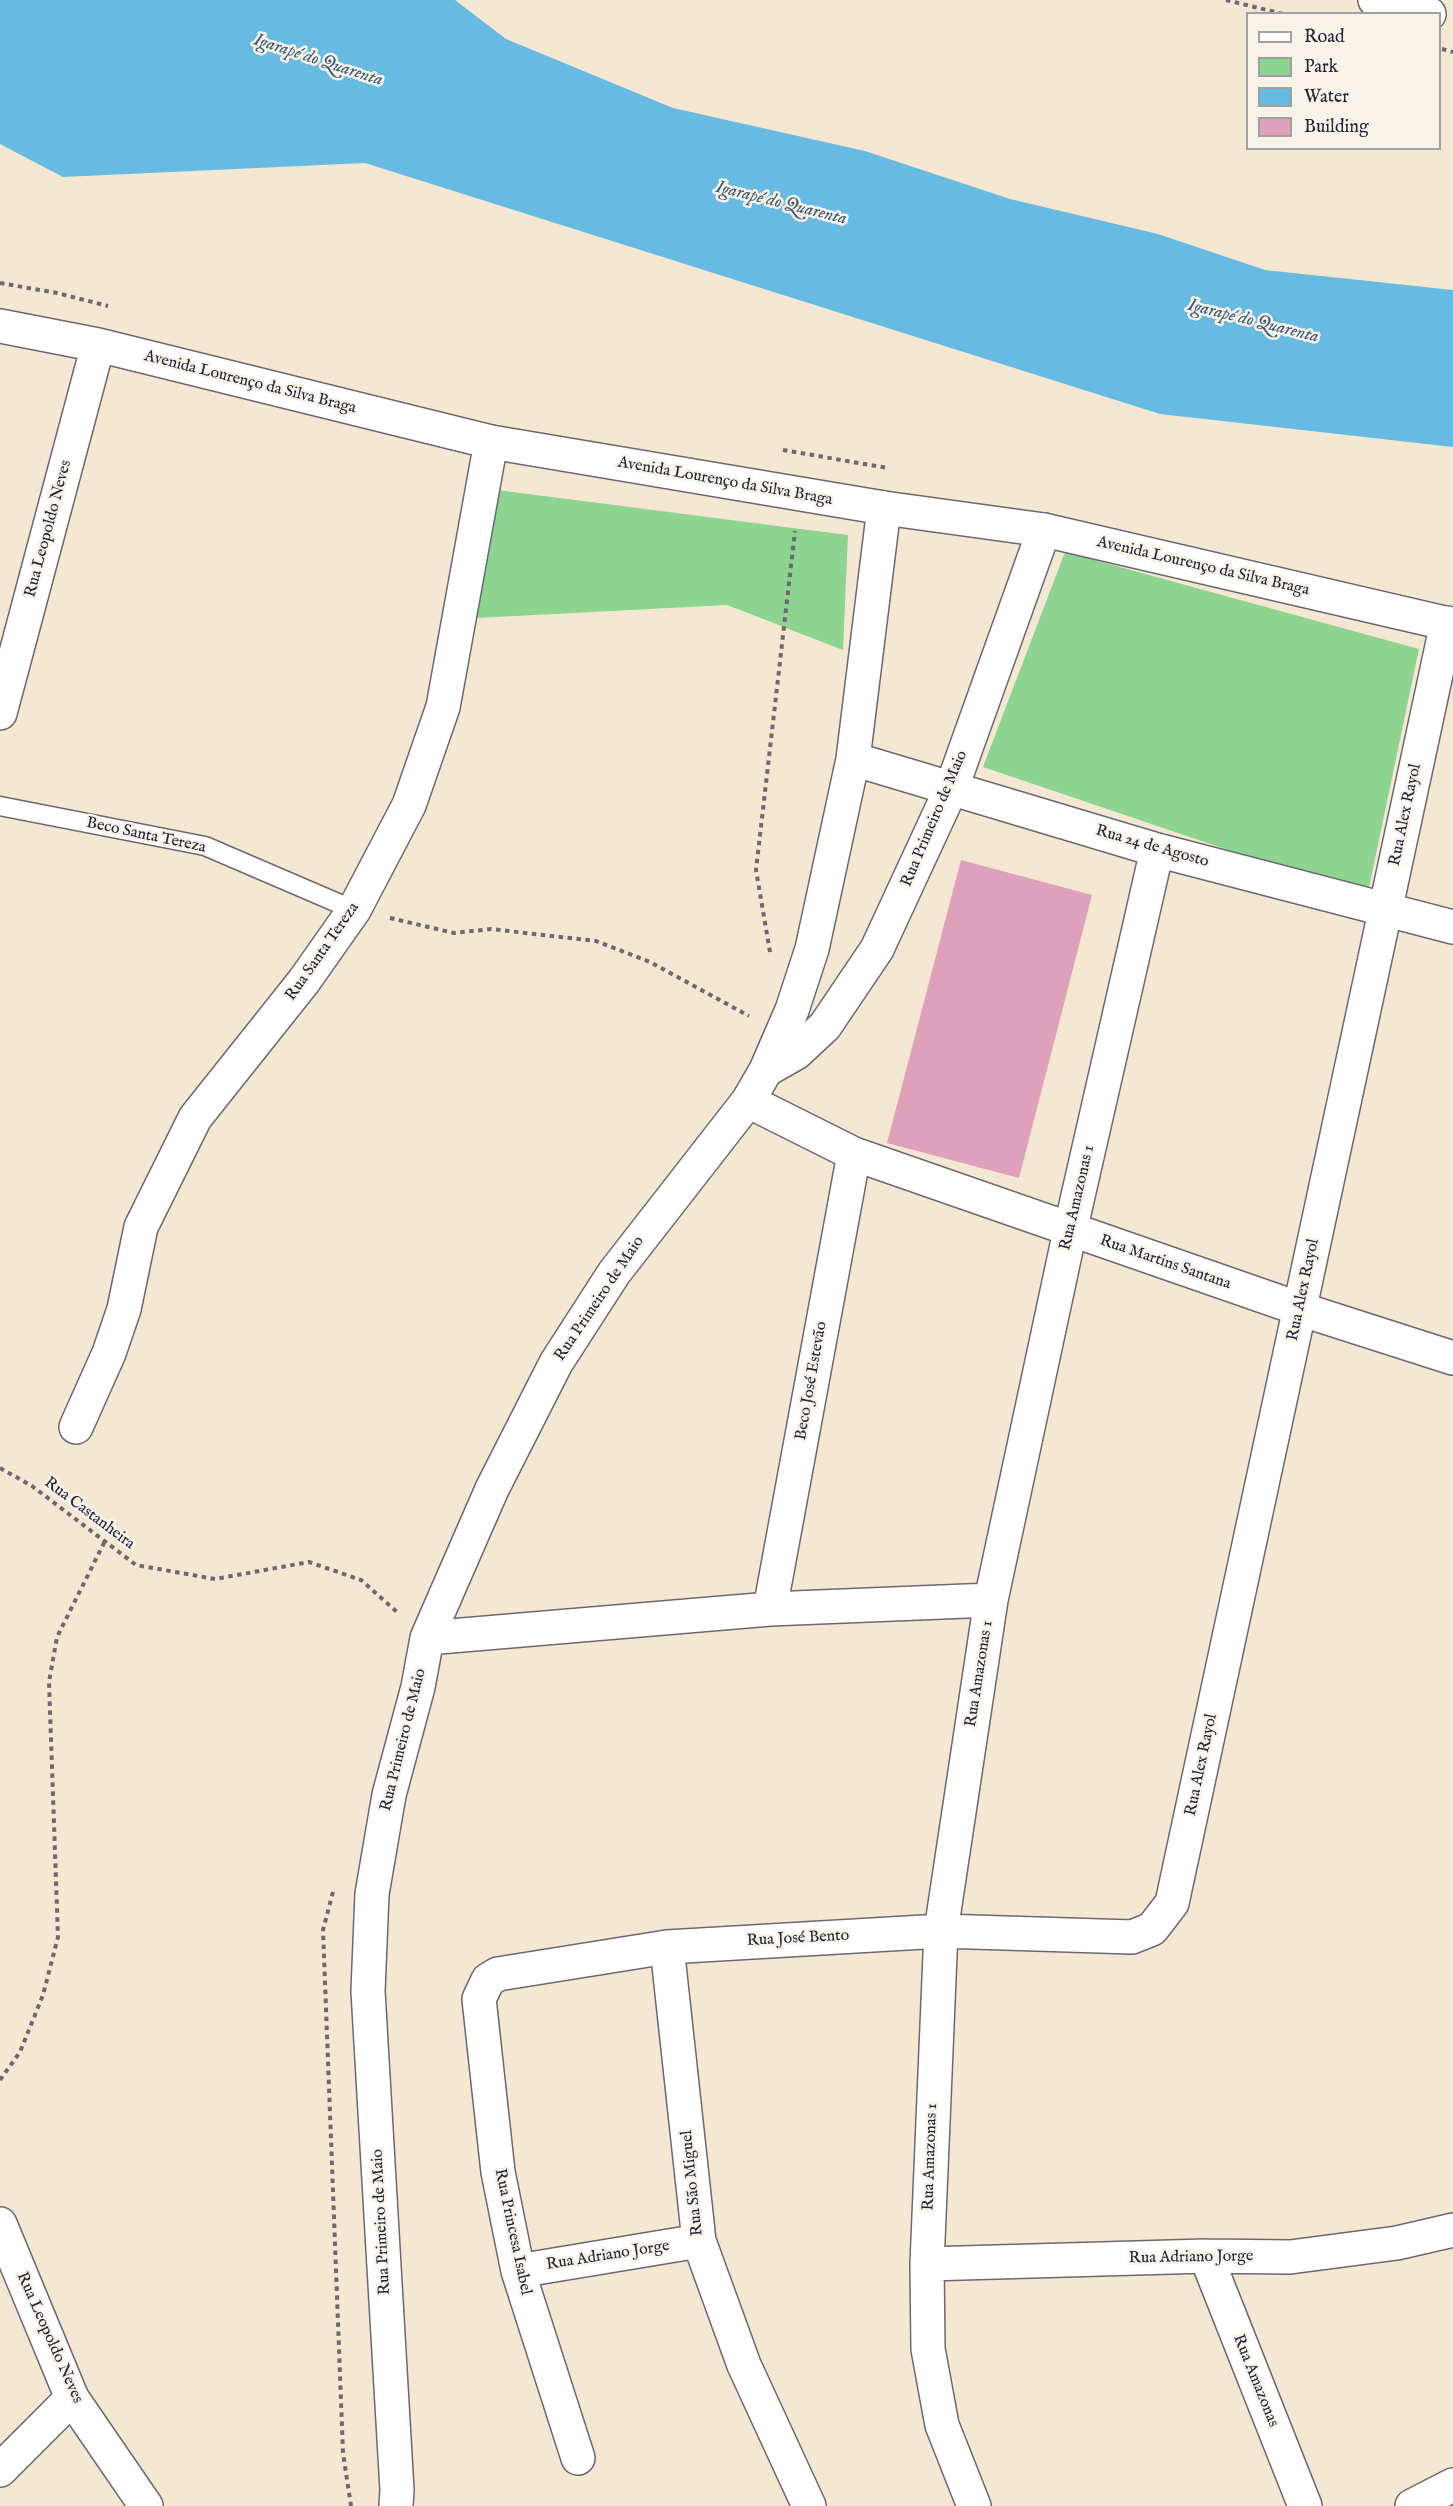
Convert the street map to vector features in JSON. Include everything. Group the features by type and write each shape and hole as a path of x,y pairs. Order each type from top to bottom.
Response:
{"street":[{"path":"1375,0 1421,12"},
{"name":"Avenida Lourenço da Silva Braga","path":"0,326 98,345 491,442 884,508 1044,530 1450,624"},
{"name":"Rua Leopoldo Neves","path":"0,713 98,345"},
{"name":"Rua Santa Tereza","path":"76,1427 109,1353 124,1309 141,1227 195,1119 304,981 354,910 409,805 443,707 491,442"},
{"name":"Rua Primeiro de Maio","path":"396,2506 397,2490 368,1991 372,1894 389,1795 418,1687 428,1638 492,1490 556,1363 614,1273 748,1101 766,1070 782,1033 812,949 853,759 884,508"},
{"name":"Rua Primeiro de Maio","path":"766,1070 796,1053 825,1026 877,949 952,786 1044,530"},
{"name":"Rua Alex Rayol","path":"1132,1937 1152,1929 1172,1904 1386,909 1450,624"},
{"name":"Rua 24 de Agosto","path":"853,759 952,786 1157,850 1453,927"},
{"name":"Rua Amazonas 1","path":"974,2506 940,2414 928,2349 927,2265 941,1931 991,1600 1070,1231 1157,850"},
{"name":"Rua Martins Santana","path":"748,1101 854,1154 1070,1231 1453,1358"},
{"name":"Beco José Estevão","path":"770,1609 854,1154"},
{"path":"428,1638 770,1609 991,1600"},
{"name":"Rua José Bento","path":"479,1999 488,1980 498,1974 667,1947 941,1931 1132,1937"},
{"name":"Rua São Miguel","path":"667,1947 699,2241 744,2365 809,2506"},
{"name":"Rua Princesa Isabel","path":"479,1999 498,2172 518,2271 578,2458"},
{"name":"Rua Leopoldo Neves","path":"0,2224 72,2398 146,2506"},
{"name":"Rua Adriano Jorge","path":"927,2265 1206,2256 1290,2257 1397,2243 1453,2230"},
{"name":"Rua Adriano Jorge","path":"518,2271 699,2241"},
{"name":"Rua Amazonas","path":"1206,2256 1305,2506"},
{"path":"0,2470 72,2398"},
{"path":"1413,2506 1453,2485"}],"lane":[{"name":"Beco Santa Tereza","path":"0,806 205,846 354,910"}],"path":[{"path":"1226,0 1275,12"},
{"path":"354,910 454,933 491,929 596,941 650,963 782,1033"},
{"name":"Rua Castanheira","path":"0,1468 32,1486 136,1565 215,1579 309,1562 362,1580 428,1638"},
{"path":"0,2080 20,2052 44,1995 58,1937 49,1682 57,1637 105,1541"}],"green space":[{"path":"497,490 848,535 843,650 727,605 477,618"},
{"path":"1065,552 1419,649 1367,897 983,767"}],"water":[{"name":"Igarapé do Quarenta","path":"0,0 455,0 506,39 673,108 865,151 1010,199 1158,234 1265,270 1453,290 1453,447 1160,414 365,163 63,177 0,144"}],"building":[{"path":"961,860 1092,895 1019,1178 887,1143"}]}
